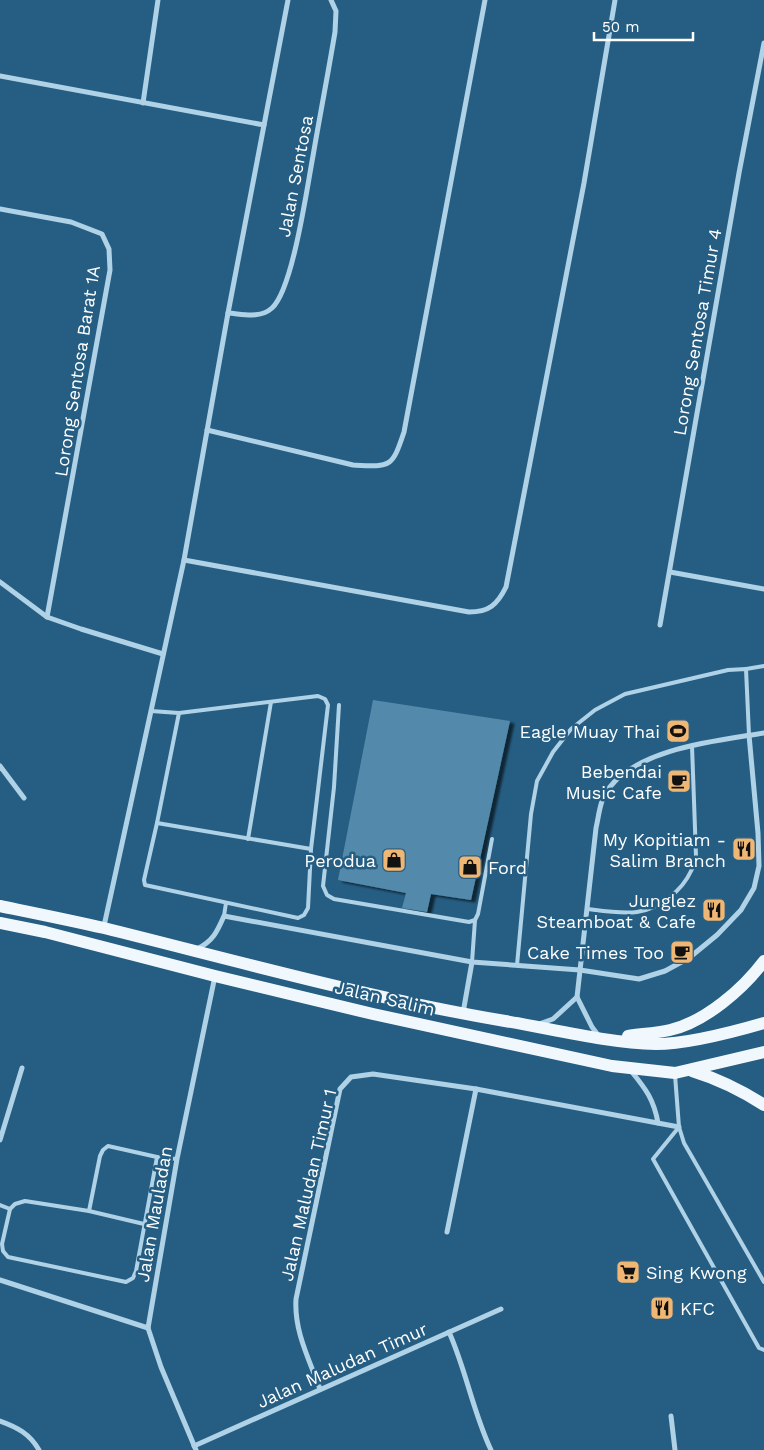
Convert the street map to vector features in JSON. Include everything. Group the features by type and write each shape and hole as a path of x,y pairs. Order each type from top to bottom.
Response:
{"main road":[{"name":"Jalan Salim","path":"0,906 103,928 360,993 463,1014 603,1038 655,1044 670,1043 732,1032 764,1023"},
{"name":"Jalan Salim","path":"0,924 45,932 215,976 401,1020 612,1066 675,1073 764,1052"},
{"path":"603,1038 670,1030 692,1023 726,1000 753,975 764,961"},
{"path":"691,1070 745,1093 764,1105"}],"street":[{"path":"143,103 158,0"},
{"path":"103,928 184,560 228,312 288,0"},
{"name":"Jalan Sentosa","path":"228,312 256,316 263,314 272,308 281,295 297,241 335,32 336,11 331,0"},
{"path":"207,430 353,465 378,466 390,463 396,455 404,432 485,0"},
{"path":"184,560 469,612 481,612 494,606 506,588 584,183 615,0"},
{"name":"Lorong Sentosa Timur 4","path":"660,625 737,183 764,43"},
{"path":"0,76 264,125"},
{"name":"Lorong Sentosa Barat 1A","path":"0,209 71,222 102,234 109,249 110,270 48,617"},
{"path":"670,572 764,589"},
{"path":"0,582 48,617 163,654"},
{"path":"603,1038 592,1027 578,997 596,828 600,806 608,790 622,774 643,761 692,746 764,733"},
{"path":"193,952 208,943 218,931 224,916 472,962 580,970 638,979 665,971 689,958 717,935 741,910 754,888 759,866 758,834 749,735"},
{"path":"0,766 24,798"},
{"path":"463,1014 472,962"},
{"name":"Jalan Mauladan","path":"195,1448 148,1328 178,1159 215,976"},
{"path":"533,1026 553,1019 578,997"},
{"path":"0,1140 22,1068"},
{"path":"629,1068 647,1090 656,1110 658,1123"},
{"name":"Jalan Maludan Timur 1","path":"320,1389 301,1339 295,1316 296,1298 340,1089 351,1077 373,1074 476,1089 679,1127"},
{"path":"447,1232 476,1089"},
{"path":"0,1280 148,1328"},
{"name":"Jalan Maludan Timur","path":"195,1448 320,1389 500,1309"},
{"path":"450,1332 491,1450"},
{"path":"671,1416 675,1450"},
{"path":"0,1421 20,1429 34,1441 39,1450"}],"lane":[{"path":"517,966 531,814 537,781 553,752 571,729 595,710 625,694 728,670 764,666"},
{"path":"746,669 749,735"},
{"path":"151,711 179,713 318,696 325,699 328,705 311,849 308,908 304,915 298,918 144,885 179,713"},
{"path":"248,839 271,702"},
{"path":"339,705 334,786 323,886 327,895 334,899 469,922 475,920"},
{"path":"587,909 611,912 637,912 657,906 675,893 691,871 696,856 692,746"},
{"path":"157,824 311,849"},
{"path":"472,962 475,920 478,914 492,839"},
{"path":"224,916 226,904"},
{"path":"675,1073 679,1127 688,1150 764,1282"},
{"path":"679,1127 653,1159 759,1348 764,1350"},
{"path":"89,1211 102,1150 108,1146 157,1157 178,1159"},
{"path":"144,1224 89,1211 25,1201 16,1204 10,1209 2,1244 3,1251 8,1257 126,1282 133,1278 136,1270 157,1157"},
{"path":"0,1205 10,1209"}],"building":[{"path":"373,700 510,721 471,900 431,894 427,912 402,908 406,893 338,880"}],"place":[{"name":"Eagle Muay Thai","path":"678,731"},
{"name":"Bebendai Music Cafe","path":"679,781"},
{"name":"My Kopitiam - Salim Branch","path":"744,849"},
{"name":"Perodua","path":"394,860"},
{"name":"Ford","path":"470,867"},
{"name":"Junglez Steamboat & Cafe","path":"714,910"},
{"name":"Cake Times Too","path":"682,952"},
{"name":"Sing Kwong","path":"628,1272"},
{"name":"KFC","path":"662,1308"}]}
